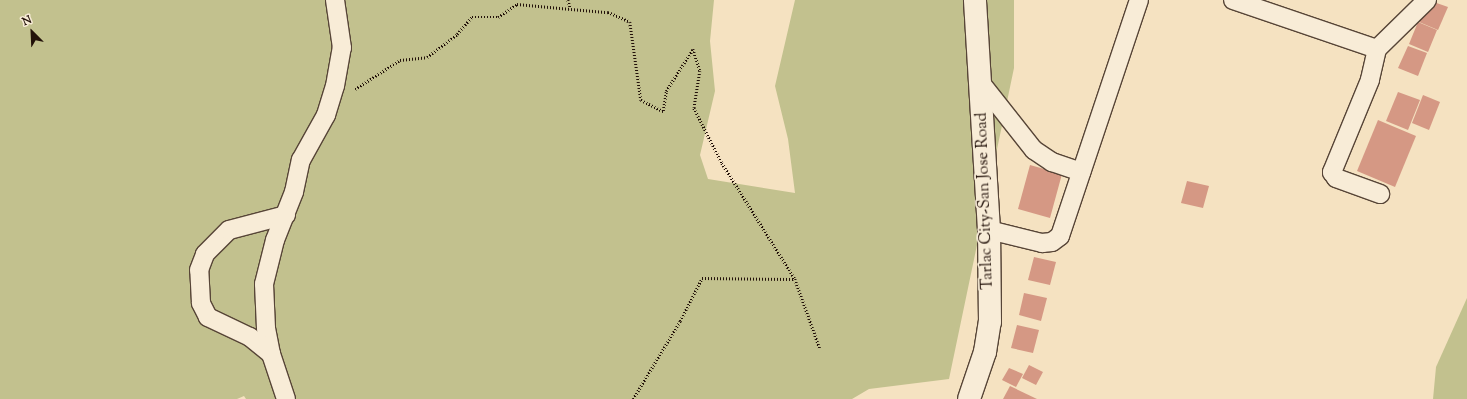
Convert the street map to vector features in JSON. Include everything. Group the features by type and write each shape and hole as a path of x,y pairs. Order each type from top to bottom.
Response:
{"main road":[{"name":"Tarlac City-San Jose Road","path":"969,399 985,352 990,322 989,230 975,0"}],"street":[{"path":"286,399 271,354 264,309 264,284 275,240 286,215 305,149 326,115 335,86 342,48 335,0"},
{"path":"989,230 1042,243 1052,242 1060,236 1139,0"},
{"path":"1233,0 1377,49"},
{"path":"1380,194 1336,178 1332,172 1370,80 1377,49 1427,0"},
{"path":"981,83 1034,150 1052,162 1081,172"},
{"path":"271,354 250,337 208,317 201,298 199,270 205,254 230,230 286,215"}],"path":[{"path":"568,0 571,9"},
{"path":"326,115 360,84 400,60 427,57 457,34 472,17 498,17 517,4 608,12 630,22 641,100 663,111 666,91 694,49 700,71 694,108 722,163 795,279 820,349"},
{"path":"633,399 680,321 702,278 795,279"}],"shaded area":[{"path":"0,0 714,0 710,41 715,91 700,155 708,179 795,193 788,139 775,86 795,0 1014,0 1014,68 949,379 869,389 852,399 246,399 244,396 237,399 0,399"},
{"path":"1467,298 1467,399 1433,399 1436,367"}],"building":[{"path":"1428,0 1448,7 1438,30 1419,22"},
{"path":"1418,22 1437,30 1428,52 1409,44"},
{"path":"1408,46 1427,53 1418,76 1398,68"},
{"path":"1398,92 1420,100 1408,130 1386,121"},
{"path":"1423,95 1440,102 1429,130 1412,123"},
{"path":"1378,120 1416,136 1395,187 1357,171"},
{"path":"1030,165 1062,174 1050,218 1018,209"},
{"path":"1187,181 1209,186 1203,208 1181,203"},
{"path":"1034,257 1056,262 1050,285 1028,280"},
{"path":"1024,293 1047,298 1041,321 1019,315"},
{"path":"1017,325 1039,330 1033,353 1011,348"},
{"path":"1029,365 1043,372 1036,385 1022,378"},
{"path":"1009,368 1023,374 1016,387 1002,380"},
{"path":"1010,386 1037,399 1003,399"}]}
